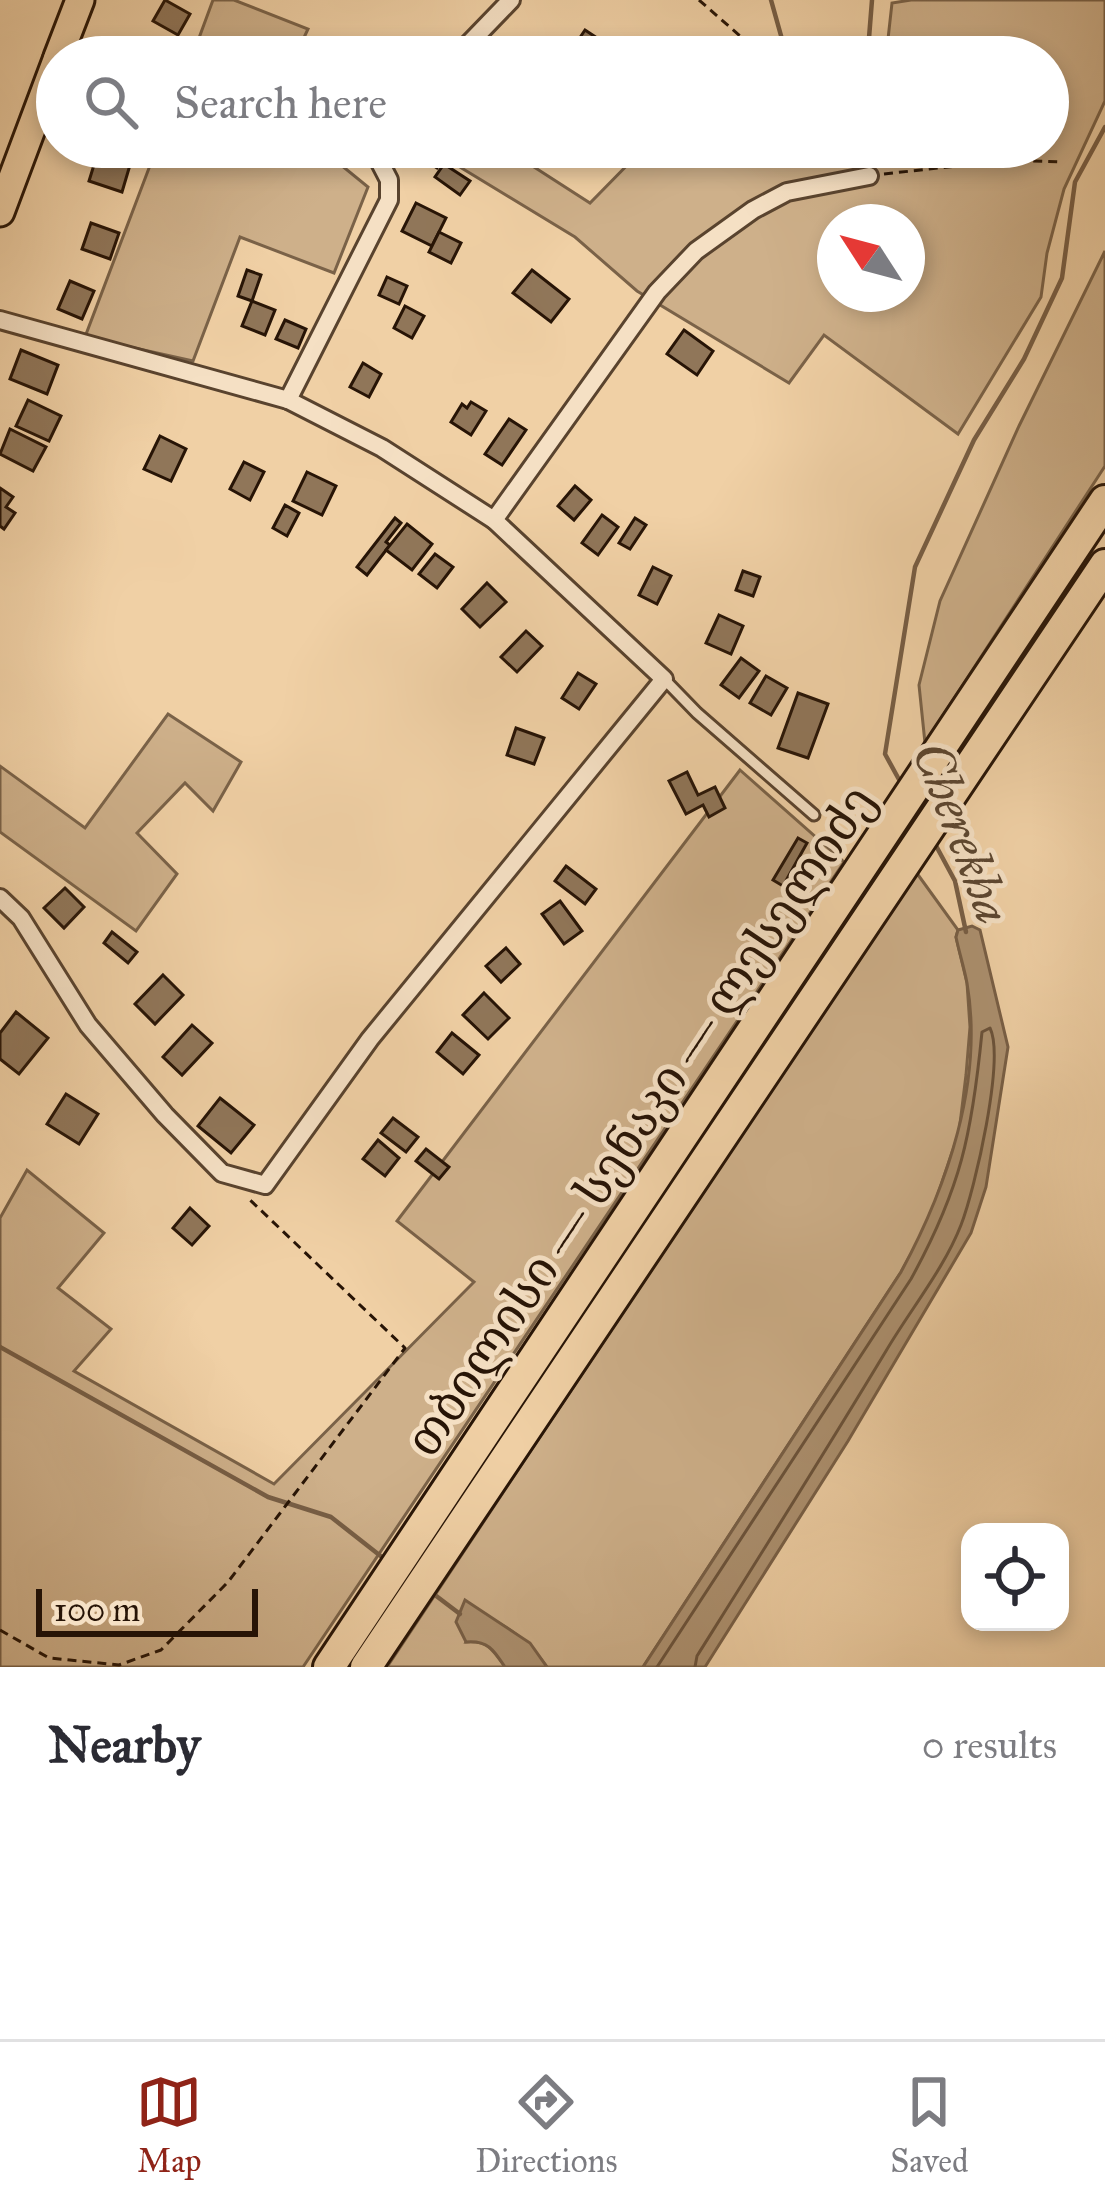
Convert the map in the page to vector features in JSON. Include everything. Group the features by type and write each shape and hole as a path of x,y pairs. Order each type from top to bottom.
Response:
{"highway":[{"name":"თბილისი — სენაკი — ლესელიძე","path":"329,1667 1105,501"},
{"name":"თბილისი — სენაკი — ლესელიძე","path":"365,1667 1105,565"}],"main road":[{"path":"67,36 80,0"},
{"path":"0,212 36,117"}],"street":[{"path":"476,36 511,0"},
{"path":"288,400 389,200 389,180 382,168"},
{"path":"494,520 657,292 696,251 753,210 788,192 869,176"},
{"path":"0,320 288,400 382,448 494,520 664,679 370,1040 265,1185 222,1173 165,1115 88,1025 21,918 0,898"}],"lane":[{"path":"664,679 814,815"}],"path":[{"path":"699,0 740,36"},
{"path":"858,168 869,176 940,168"},
{"path":"0,1630 49,1658 119,1665 161,1650 228,1582 405,1348 222,1173"}],"shaded area":[{"path":"213,0 234,0 308,29 305,36 200,36"},
{"path":"1105,0 1105,101 1064,189 1041,297 958,434 824,335 789,383 637,291 575,237 462,168 536,168 590,203 624,168 1069,168 1069,36 888,36 892,3"},
{"path":"149,168 345,168 368,187 334,273 240,237 193,361 85,337"},
{"path":"1105,251 1105,466 925,743 919,685 940,601"},
{"path":"168,714 241,762 213,811 185,783 137,833 177,874 136,931 0,832 0,766 85,828"},
{"path":"740,770 844,862 303,1667 0,1667 0,1218 27,1170 104,1233 58,1288 111,1329 74,1371 274,1484 474,1282 397,1221"},
{"path":"916,872 958,930 970,1027 959,1132 928,1223 901,1272 643,1667 547,1667 517,1635 480,1613 466,1642 485,1645 505,1667 387,1667"}],"water":[{"path":"972,926 980,930 1008,1047 986,1187 971,1233 848,1441 705,1667 643,1667 918,1239 947,1169 966,1095 971,1020 956,937 958,930"},
{"path":"465,1600 530,1643 547,1667 505,1667 490,1647 466,1642 456,1622"}],"building":[{"path":"165,0 190,14 178,35 153,21"},
{"path":"93,168 129,168 122,192 89,181"},
{"path":"441,168 450,168 470,181 460,195 435,177"},
{"path":"416,203 446,218 432,246 402,231"},
{"path":"91,223 119,233 110,259 82,249"},
{"path":"439,232 461,243 451,263 429,252"},
{"path":"247,270 261,275 252,301 238,296"},
{"path":"532,270 569,299 551,322 513,293"},
{"path":"387,277 407,286 399,304 379,295"},
{"path":"70,281 94,291 82,319 58,309"},
{"path":"252,301 275,310 265,335 242,326"},
{"path":"405,306 424,316 412,338 394,328"},
{"path":"285,320 306,329 298,348 276,339"},
{"path":"684,330 713,351 697,375 667,354"},
{"path":"21,350 58,365 47,394 10,379"},
{"path":"363,363 381,374 369,397 350,387"},
{"path":"28,400 61,416 49,441 16,426"},
{"path":"471,402 486,411 471,435 451,422 462,404 467,408"},
{"path":"509,419 526,430 502,465 485,454"},
{"path":"10,429 46,447 33,471 0,454"},
{"path":"160,436 186,449 171,481 144,469"},
{"path":"244,462 264,472 250,500 230,489"},
{"path":"307,472 336,486 322,515 293,501"},
{"path":"575,486 591,500 574,520 558,506"},
{"path":"0,488 13,497 6,507 15,513 4,529 0,526"},
{"path":"285,505 299,513 287,536 273,528"},
{"path":"602,515 618,527 598,555 582,543"},
{"path":"395,518 401,523 367,575 357,567"},
{"path":"635,518 646,525 630,549 619,543"},
{"path":"407,524 432,544 412,570 386,550"},
{"path":"435,554 453,567 437,588 419,574"},
{"path":"653,567 671,576 657,604 639,595"},
{"path":"743,571 760,577 753,596 736,590"},
{"path":"487,583 506,602 480,627 462,609"},
{"path":"719,615 743,626 731,654 706,643"},
{"path":"526,631 542,646 517,672 501,657"},
{"path":"741,658 759,671 739,698 721,685"},
{"path":"578,673 596,684 579,709 562,698"},
{"path":"766,676 787,688 771,715 750,703"},
{"path":"798,693 828,704 808,758 778,748"},
{"path":"516,728 544,738 534,764 507,755"},
{"path":"687,772 698,795 715,787 725,808 709,817 703,805 686,814 669,781"},
{"path":"798,838 807,843 783,886 773,880"},
{"path":"566,866 596,889 585,904 555,881"},
{"path":"65,888 84,907 64,928 44,908"},
{"path":"560,901 582,931 564,944 542,914"},
{"path":"112,932 137,952 128,963 104,943"},
{"path":"506,948 520,964 501,982 486,966"},
{"path":"163,975 183,995 155,1024 135,1004"},
{"path":"484,993 509,1018 488,1039 463,1015"},
{"path":"16,1012 48,1038 19,1074 0,1059 0,1033"},
{"path":"192,1025 212,1043 182,1075 163,1057"},
{"path":"452,1033 479,1055 463,1074 437,1052"},
{"path":"66,1094 98,1114 79,1144 47,1124"},
{"path":"220,1098 254,1125 231,1153 198,1126"},
{"path":"393,1118 418,1137 406,1152 381,1133"},
{"path":"378,1140 399,1158 385,1176 363,1159"},
{"path":"426,1149 449,1167 439,1179 416,1161"},
{"path":"190,1208 209,1226 192,1245 173,1228"}],"waterway":[{"name":"Cherekha","path":"771,0 781,36"},
{"name":"Cherekha","path":"869,36 872,0"},
{"name":"Cherekha","path":"902,785 885,754 915,567 974,440 1024,359 1062,278 1075,182 1105,127"},
{"name":"Cherekha","path":"934,842 955,881 966,932"},
{"path":"0,1347 268,1497 331,1517 387,1561"},
{"path":"431,1592 460,1614"}]}
